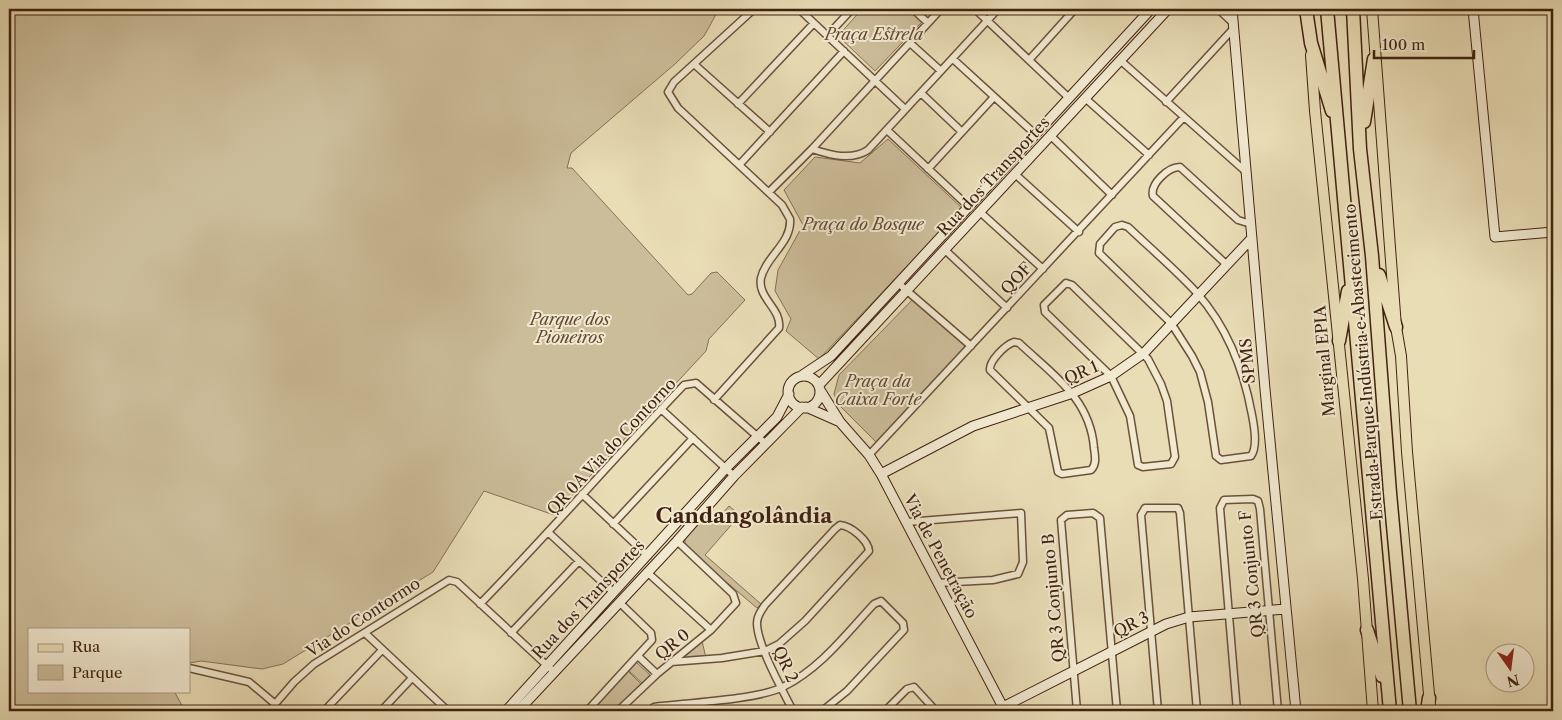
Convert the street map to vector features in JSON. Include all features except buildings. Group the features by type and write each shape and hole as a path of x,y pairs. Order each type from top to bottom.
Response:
{"highway":[{"name":"Marginal EPIA","path":"1306,9 1311,43"},
{"name":"Estrada Parque Indústria e Abastecimento","path":"1327,9 1340,134 1389,705"},
{"name":"Estrada Parque Indústria e Abastecimento","path":"1354,9 1360,149 1372,256 1390,494 1410,711"},
{"path":"1311,43 1340,134"},
{"path":"1360,149 1374,59"},
{"path":"1372,256 1396,327"},
{"path":"1339,341 1351,276"},
{"path":"1367,630 1389,705"}],"main road":[{"path":"1372,9 1374,59 1396,327 1401,356 1407,452 1429,707"},
{"name":"Marginal EPIA","path":"1311,43 1315,111 1367,630 1373,711"}],"street":[{"path":"754,9 674,82 668,92 673,102 782,205 788,213 791,223 779,252 763,272 760,286 765,299 779,321 778,328 714,400 761,441"},
{"path":"799,9 905,109"},
{"path":"827,36 852,9"},
{"path":"913,9 928,23"},
{"path":"769,192 812,149 941,9"},
{"path":"974,9 988,20 1069,98"},
{"path":"812,149 847,156 856,156 868,150 998,9"},
{"path":"1028,60 1075,9"},
{"name":"Rua dos Transportes","path":"801,376 831,356 1152,9"},
{"name":"Rua dos Transportes","path":"819,388 907,290 1168,9"},
{"path":"1166,102 1233,26 1218,9"},
{"name":"SPMS","path":"1232,9 1296,711"},
{"path":"1473,9 1494,237 1553,232"},
{"path":"738,104 814,23"},
{"path":"1126,37 1135,45"},
{"path":"910,43 941,71"},
{"path":"740,164 844,51"},
{"path":"953,59 1035,134"},
{"path":"1120,60 1182,118 1246,172"},
{"path":"694,64 770,132"},
{"path":"920,94 962,132"},
{"path":"928,168 994,97"},
{"path":"1085,98 1148,155"},
{"name":"QOF","path":"869,455 1079,232 1182,118"},
{"path":"887,130 969,206"},
{"path":"1050,136 1112,195"},
{"path":"1226,264 1153,196 1154,186 1169,170 1180,167 1238,220 1251,224"},
{"path":"1016,174 1079,232"},
{"path":"996,177 1005,185"},
{"path":"980,212 1043,269"},
{"path":"1122,225 1128,227 1198,294 1223,330 1242,372 1253,421 1254,451 1251,456 1221,460 1216,456 1211,417 1200,372 1171,324 1102,257 1098,250 1100,244 1115,228 1122,225"},
{"name":"QR 1","path":"881,474 972,426 1073,393 1111,376 1144,353 1252,238"},
{"path":"945,250 1007,308"},
{"path":"898,283 971,346"},
{"path":"1069,283 1072,285 1144,353 1161,384 1167,401 1175,457 1173,462 1142,467 1136,463 1130,416 1111,376 1045,312 1044,305 1062,285 1069,283"},
{"path":"1011,343 1019,344 1073,393 1086,413 1093,440 1095,465 1088,471 1062,474 1058,472 1049,428 1028,407 990,370 991,363 1011,343"},
{"path":"801,376 815,380 819,388 817,402 804,407 794,403 789,394 791,383 801,376"},
{"name":"QR 0A Via do Contorno","path":"480,604 549,533 582,494 684,385 696,383 714,400"},
{"name":"Via de Penetração","path":"819,388 840,422 869,455 881,474 1004,709"},
{"name":"Rua dos Transportes","path":"617,598 648,573 734,476 778,417 789,394"},
{"name":"Rua dos Transportes","path":"506,711 551,669 617,598 648,556 726,468 804,407"},
{"name":"Via de Penetração","path":"804,407 840,422"},
{"path":"661,409 734,476"},
{"path":"613,524 693,438"},
{"path":"582,494 648,556"},
{"name":"QR 3 Conjunto F","path":"1237,711 1220,508 1222,502 1227,500 1253,499 1259,504 1278,711"},
{"path":"1158,711 1141,515 1145,508 1174,507 1179,510 1197,711"},
{"path":"907,522 1021,513 1023,562 1018,574 992,580 938,583"},
{"name":"QR 3 Conjunto B","path":"1074,670 1060,526 1064,516 1093,513 1100,518 1112,651"},
{"name":"QR 2","path":"765,651 785,640 805,621 867,553 869,549 866,542 846,526 838,526 760,613 757,627 765,651 793,711"},
{"path":"549,533 651,633 652,640 587,711"},
{"name":"QR 0","path":"618,711 656,674 711,630 736,603 733,594 677,542"},
{"path":"656,548 664,555"},
{"path":"511,633 579,561"},
{"path":"648,573 711,630"},
{"name":"Via do Contormo","path":"269,711 274,702 303,672 449,580 457,582 480,604"},
{"path":"650,711 654,707 735,697 782,688 818,664 874,604 881,601 903,623 904,630 847,691 822,711"},
{"path":"480,604 551,669"},
{"name":"QR 3","path":"1004,709 1150,631 1189,617 1286,609"},
{"path":"365,633 448,711"},
{"path":"324,711 382,650"},
{"path":"671,662 722,658 765,651"},
{"path":"1112,651 1117,711"},
{"path":"638,657 656,674"},
{"path":"190,668 249,682 274,702"},
{"name":"Rua dos Transportes","path":"524,709 551,669"},
{"path":"1074,670 1077,711"},
{"path":"384,710 412,678"},
{"path":"885,711 907,689 914,687 936,711"}],"green space":[{"name":"Parque dos Pioneiros","path":"9,9 719,9 704,36 675,64 571,153 567,168 572,168 688,295 692,294 711,273 717,272 745,300 709,339 706,351 554,515 484,491 433,572 283,664 262,669 201,661 190,663 190,628 28,628 28,692 175,692 185,711 9,711"},
{"name":"Praça Estrela","path":"862,9 909,9 923,21 875,71 838,36"},
{"name":"Praça do Bosque","path":"888,139 962,208 819,359 786,331 791,319 775,291 778,270 803,225 784,190 815,157 860,163"},
{"name":"Praça da Caixa Forte","path":"916,296 971,344 879,445 838,404 834,394 839,375"},
{"path":"729,506 740,515 705,555 761,604 757,608 685,547 685,538 704,517 713,524"},
{"path":"702,641 706,658 677,660"},
{"path":"636,662 650,675 642,683 628,670"},
{"path":"628,671 641,684 613,711 591,711"}],"district":[{"name":"Candangolândia","path":"744,515"}]}
